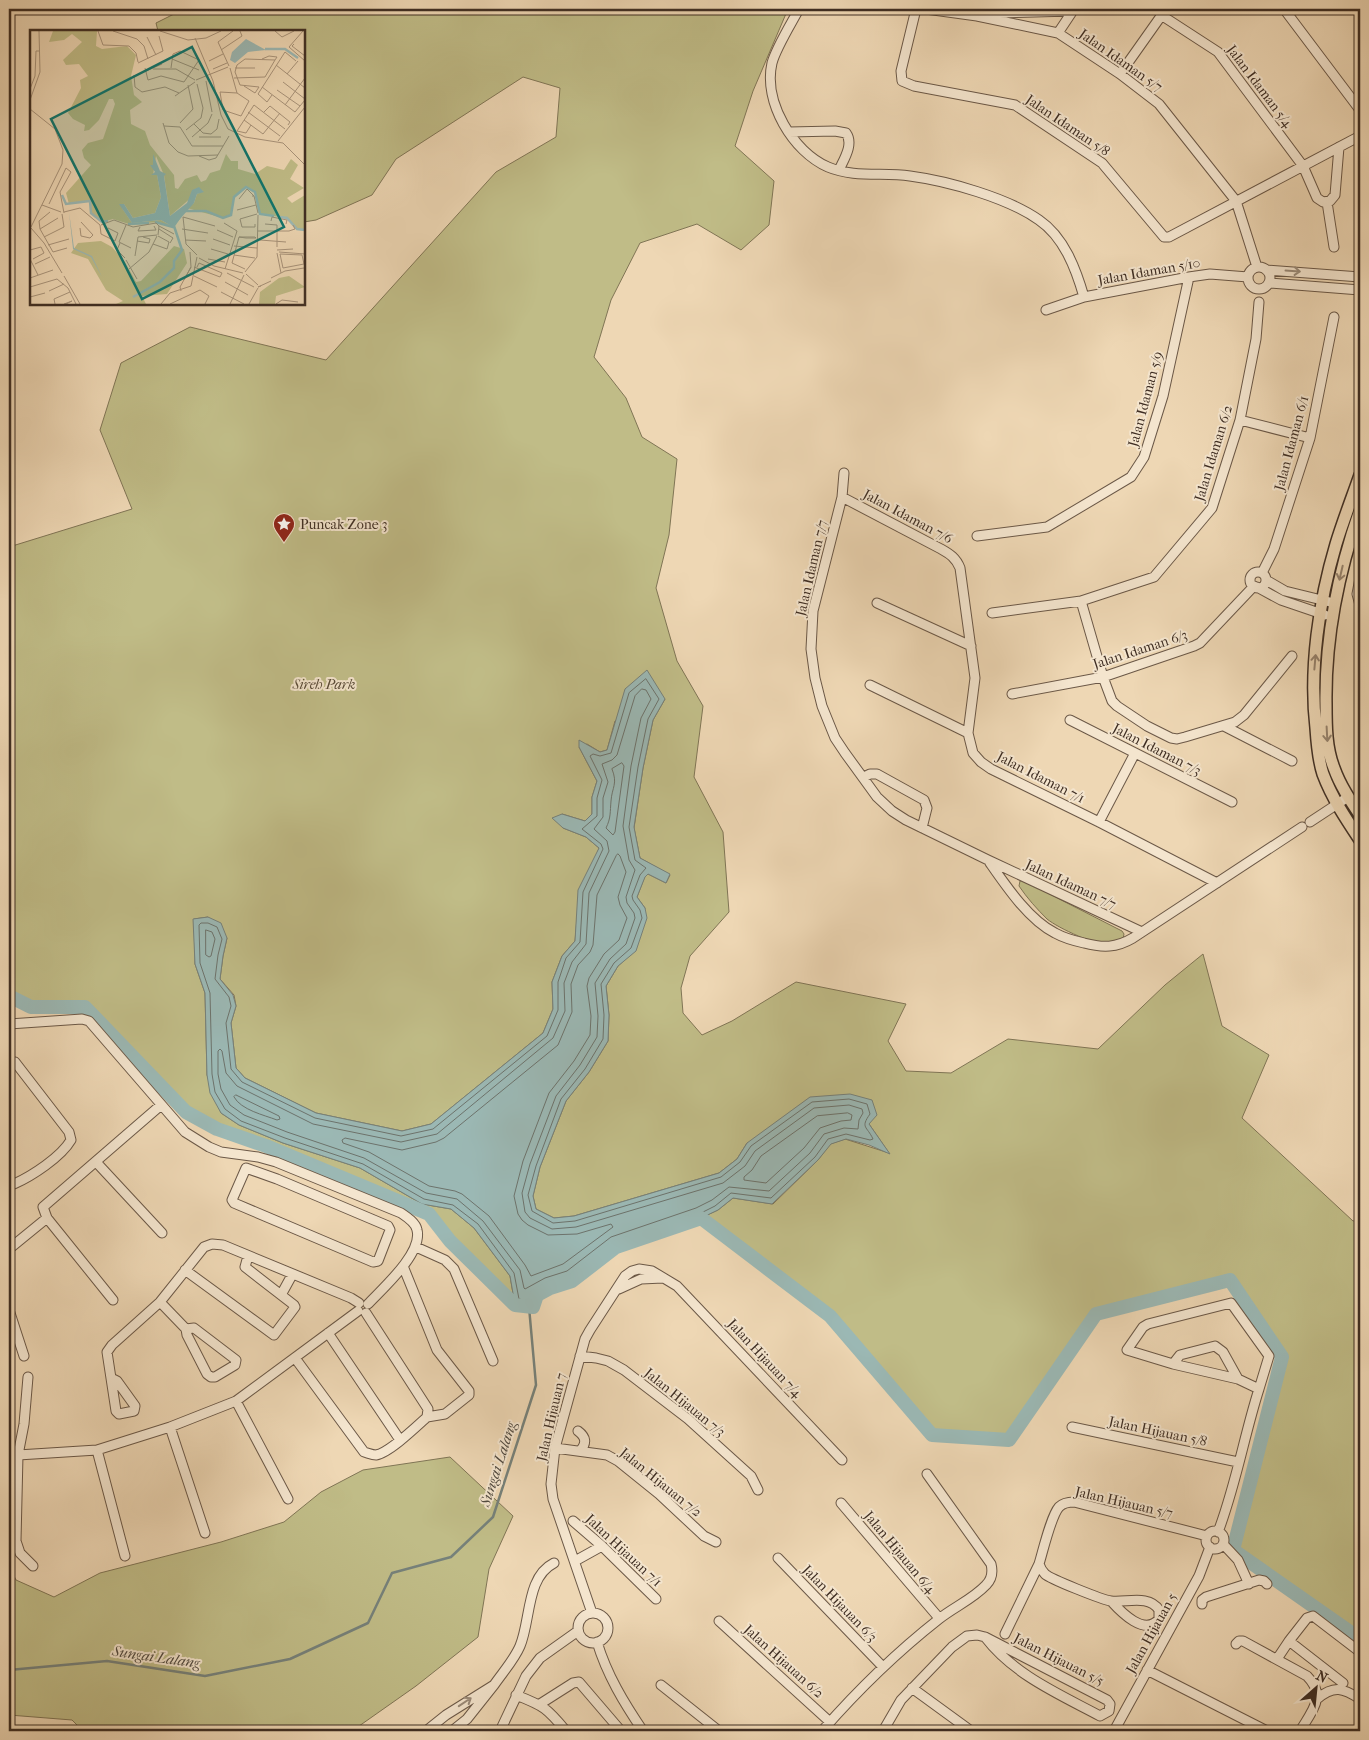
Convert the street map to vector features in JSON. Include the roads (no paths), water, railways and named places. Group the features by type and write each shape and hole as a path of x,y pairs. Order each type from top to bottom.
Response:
{"main road":[{"path":"1360,475 1336,543 1327,615 1326,674 1328,746 1334,769 1348,797 1360,814"},
{"path":"1329,602 1360,510"},
{"path":"1327,615 1317,635 1314,673 1314,713 1318,752 1323,773 1337,804 1360,840"}],"street":[{"name":"Jalan Idaman 5/8","path":"916,9 901,72 902,81 914,86 1015,105 1102,163 1164,237 1236,201"},
{"name":"Jalan Idaman 5/7","path":"926,9 977,16 1058,33 1120,74 1159,104 1236,201"},
{"path":"1284,9 1360,110"},
{"name":"Jalan Idaman 5/10","path":"798,10 772,63 771,83 776,105 789,132 802,149 814,160 829,168 861,174 910,176 956,186 1003,200 1039,220 1057,236 1079,281 1084,297"},
{"name":"Jalan Idaman 5/7","path":"977,16 1000,13 1073,10"},
{"path":"1058,33 1073,10"},
{"path":"1120,74 1164,12"},
{"name":"Jalan Idaman 5/4","path":"1164,12 1218,52 1303,166 1317,198 1320,201 1327,202"},
{"path":"789,132 835,131 846,133 849,138 849,144 839,170"},
{"path":"1360,136 1236,201 1262,268 1270,276 1269,283 1264,288 1256,289 1250,284 1248,277 1251,270 1262,268 1360,277"},
{"path":"1334,247 1327,202 1335,196 1339,147"},
{"name":"Jalan Idaman 5/10","path":"1046,310 1084,297 1189,277 1210,274 1248,277"},
{"name":"Jalan Idaman 5/9","path":"976,536 1047,527 1131,477 1144,457 1163,396 1189,277"},
{"path":"1269,283 1360,290"},
{"name":"Jalan Idaman 6/2","path":"992,613 1081,600 1154,577 1212,508 1240,420 1256,339 1258,302"},
{"name":"Jalan Idaman 6/1","path":"1264,576 1310,438 1334,317"},
{"path":"1240,420 1310,438"},
{"name":"Jalan Idaman 7/7","path":"844,473 842,497 826,564 817,591 811,649 815,678 828,722 845,753 877,797 892,811 922,828 988,860 1142,932"},
{"name":"Jalan Idaman 7/6","path":"842,497 951,554 958,563"},
{"name":"Jalan Idaman 7/1","path":"958,563 971,646 975,686 968,732 971,749 981,762 1217,884"},
{"path":"1327,615 1281,600 1256,587 1250,580 1251,576 1257,572 1285,591 1329,602"},
{"path":"1256,587 1264,584 1264,576"},
{"path":"1359,602 1357,588 1360,578"},
{"name":"Jalan Idaman 6/3","path":"1012,694 1103,678 1197,645 1256,587"},
{"path":"1081,600 1103,678 1112,700 1117,706 1147,726 1171,738 1185,737 1235,722 1244,715 1292,656"},
{"path":"877,603 971,646"},
{"path":"870,685 968,732"},
{"name":"Jalan Idaman 7/3","path":"1070,720 1232,802"},
{"path":"1224,726 1292,761"},
{"path":"1099,822 1135,753"},
{"path":"864,777 870,774 877,774 924,800 927,808 922,828"},
{"path":"1310,822 1348,797"},
{"name":"Jalan Idaman 7/7","path":"988,860 1009,889 1042,925 1054,933 1078,941 1101,946 1114,946 1124,943 1142,932 1302,827"},
{"path":"1009,889 1020,875"},
{"path":"9,1024 82,1019 88,1021 185,1132 221,1152 258,1157 284,1165 402,1213 417,1230 416,1246 403,1266 363,1308 236,1401 170,1427 96,1450 18,1455"},
{"path":"9,1182 14,1184 23,1180 66,1149 71,1140 69,1132 15,1062"},
{"path":"113,1300 47,1218 43,1207 162,1105"},
{"path":"96,1162 162,1233"},
{"path":"277,1179 284,1165"},
{"path":"246,1168 366,1216 388,1226 390,1230 376,1262 232,1202 246,1168"},
{"path":"366,1216 372,1201"},
{"path":"9,1249 47,1218"},
{"path":"112,1379 107,1352 112,1345 160,1302 204,1247 212,1244 223,1245 351,1298 363,1308 428,1409 427,1417"},
{"path":"416,1246 444,1260 454,1269 493,1361"},
{"path":"186,1270 274,1334 295,1307 245,1267 248,1256"},
{"path":"294,1358 364,1452 373,1455 381,1453 400,1440 427,1417 445,1414 469,1394 469,1391 437,1350 403,1266"},
{"name":"Jalan Hijauan 7","path":"592,1613 553,1499 551,1484 555,1448 585,1339 590,1330 625,1276 632,1271 646,1269 660,1276"},
{"path":"281,1295 292,1275"},
{"name":"Jalan Hijauan 7/4","path":"660,1276 677,1286 691,1299 842,1460"},
{"path":"160,1302 186,1329 187,1335 207,1374 215,1378 235,1365 236,1360 201,1333 194,1328 186,1329"},
{"path":"1218,1532 1228,1505 1248,1422 1259,1389 1269,1356 1231,1303 1148,1324 1143,1327 1127,1350 1173,1364 1238,1379 1259,1389"},
{"path":"9,1310 24,1356"},
{"path":"328,1333 400,1440"},
{"path":"1173,1364 1180,1355 1215,1346 1223,1352 1238,1379"},
{"name":"Jalan Hijauan 7/3","path":"580,1356 608,1361 638,1381 688,1419 751,1476 758,1490"},
{"path":"28,1377 24,1424 18,1455 16,1541 20,1553 33,1566"},
{"path":"236,1401 288,1499"},
{"path":"170,1427 205,1534"},
{"name":"Jalan Hijauan 5/8","path":"1072,1427 1238,1462"},
{"path":"578,1431 583,1434 585,1440 584,1446 580,1451"},
{"name":"Jalan Hijauan 7/2","path":"555,1448 607,1456 618,1461 659,1494 704,1536 716,1542"},
{"path":"96,1450 125,1556"},
{"path":"822,1731 883,1667 939,1618 984,1587 993,1572 991,1564 927,1474"},
{"name":"Jalan Hijauan 5/7","path":"1005,1634 1039,1564 1060,1506 1069,1502 1207,1536"},
{"name":"Jalan Hijauan 6/4","path":"841,1503 939,1618"},
{"name":"Jalan Hijauan 7/1","path":"573,1521 602,1546 656,1599"},
{"path":"1223,1544 1219,1548 1210,1547 1207,1542 1207,1536 1212,1532 1218,1532 1222,1535 1223,1544 1238,1560 1249,1584"},
{"path":"575,1561 602,1546"},
{"name":"Jalan Hijauan 5","path":"1114,1731 1199,1576 1210,1547"},
{"name":"Jalan Hijauan 6/3","path":"778,1558 883,1667"},
{"path":"452,1731 467,1719 512,1661 524,1636 535,1584 546,1567 554,1563"},
{"path":"1039,1564 1044,1573 1049,1576 1111,1601 1126,1616 1136,1622 1147,1626 1152,1625 1159,1619 1159,1610 1152,1604 1132,1600 1111,1601"},
{"path":"1202,1604 1202,1600 1206,1597 1262,1580 1267,1584"},
{"path":"592,1613 600,1615 607,1626 604,1638 598,1642 585,1641 578,1631 581,1619 592,1613"},
{"path":"1277,1659 1307,1618 1313,1616 1360,1652"},
{"name":"Jalan Hijauan 6/2","path":"719,1621 830,1722"},
{"path":"500,1731 526,1676 540,1658 578,1631"},
{"path":"883,1731 901,1700 952,1647 967,1636 978,1635 985,1637"},
{"name":"Jalan Hijauan 5/5","path":"985,1637 1107,1700 1110,1704 1109,1711 1100,1716 1028,1678 996,1652 985,1637"},
{"path":"1236,1644 1239,1641 1244,1641 1307,1676 1315,1684 1317,1699"},
{"path":"1289,1641 1343,1683"},
{"path":"598,1642 601,1655 620,1696 643,1731"},
{"path":"1028,1678 1038,1663"},
{"path":"1147,1670 1267,1731"},
{"path":"1055,1692 1063,1676"},
{"path":"540,1704 573,1683 579,1682 621,1731"},
{"path":"426,1731 446,1715 494,1684"},
{"path":"661,1685 719,1731"},
{"path":"912,1688 971,1731"},
{"path":"1300,1731 1317,1699 1327,1691 1335,1689 1351,1693 1360,1699"},
{"path":"516,1695 540,1704 549,1710 566,1731"}],"water":[{"path":"647,670 665,699 653,720 634,827 640,858 670,874 666,883 648,874 637,897 645,908 647,918 636,951 618,966 606,986 609,1015 608,1041 589,1072 566,1101 540,1167 533,1196 536,1209 554,1218 574,1216 719,1173 737,1159 747,1143 810,1097 850,1094 872,1100 877,1115 869,1124 890,1154 869,1145 846,1139 831,1144 818,1160 772,1204 733,1198 718,1210 701,1218 616,1247 572,1281 550,1288 537,1295 533,1307 515,1305 510,1276 474,1228 451,1209 422,1204 360,1168 283,1143 239,1125 221,1113 210,1093 207,1075 205,993 195,964 193,919 208,917 221,923 227,938 220,979 233,995 236,1006 231,1023 236,1068 245,1078 316,1113 402,1131 431,1124 543,1033 553,1009 552,982 562,956 575,941 578,890 599,848 586,837 563,828 552,818 562,814 585,821 592,814 592,797 597,781 579,747 579,740 600,752 607,750 625,689"}],"waterway":[{"path":"9,996 31,1007 85,1007 186,1112 217,1129 266,1146 429,1214 450,1241 515,1305 533,1307 537,1295 550,1288 572,1281 616,1247 701,1218 830,1316 932,1435 1009,1440 1096,1314 1230,1280 1282,1357 1233,1550 1360,1639"},
{"name":"Sungai Lalang","path":"9,1670 107,1661 205,1676 290,1659 368,1623 392,1573 451,1557 493,1517 536,1385 529,1307"}],"place":[{"name":"Puncak Zone 3","path":"284,543"}],"park label":[{"name":"Sireh Park","path":"324,684"}]}
